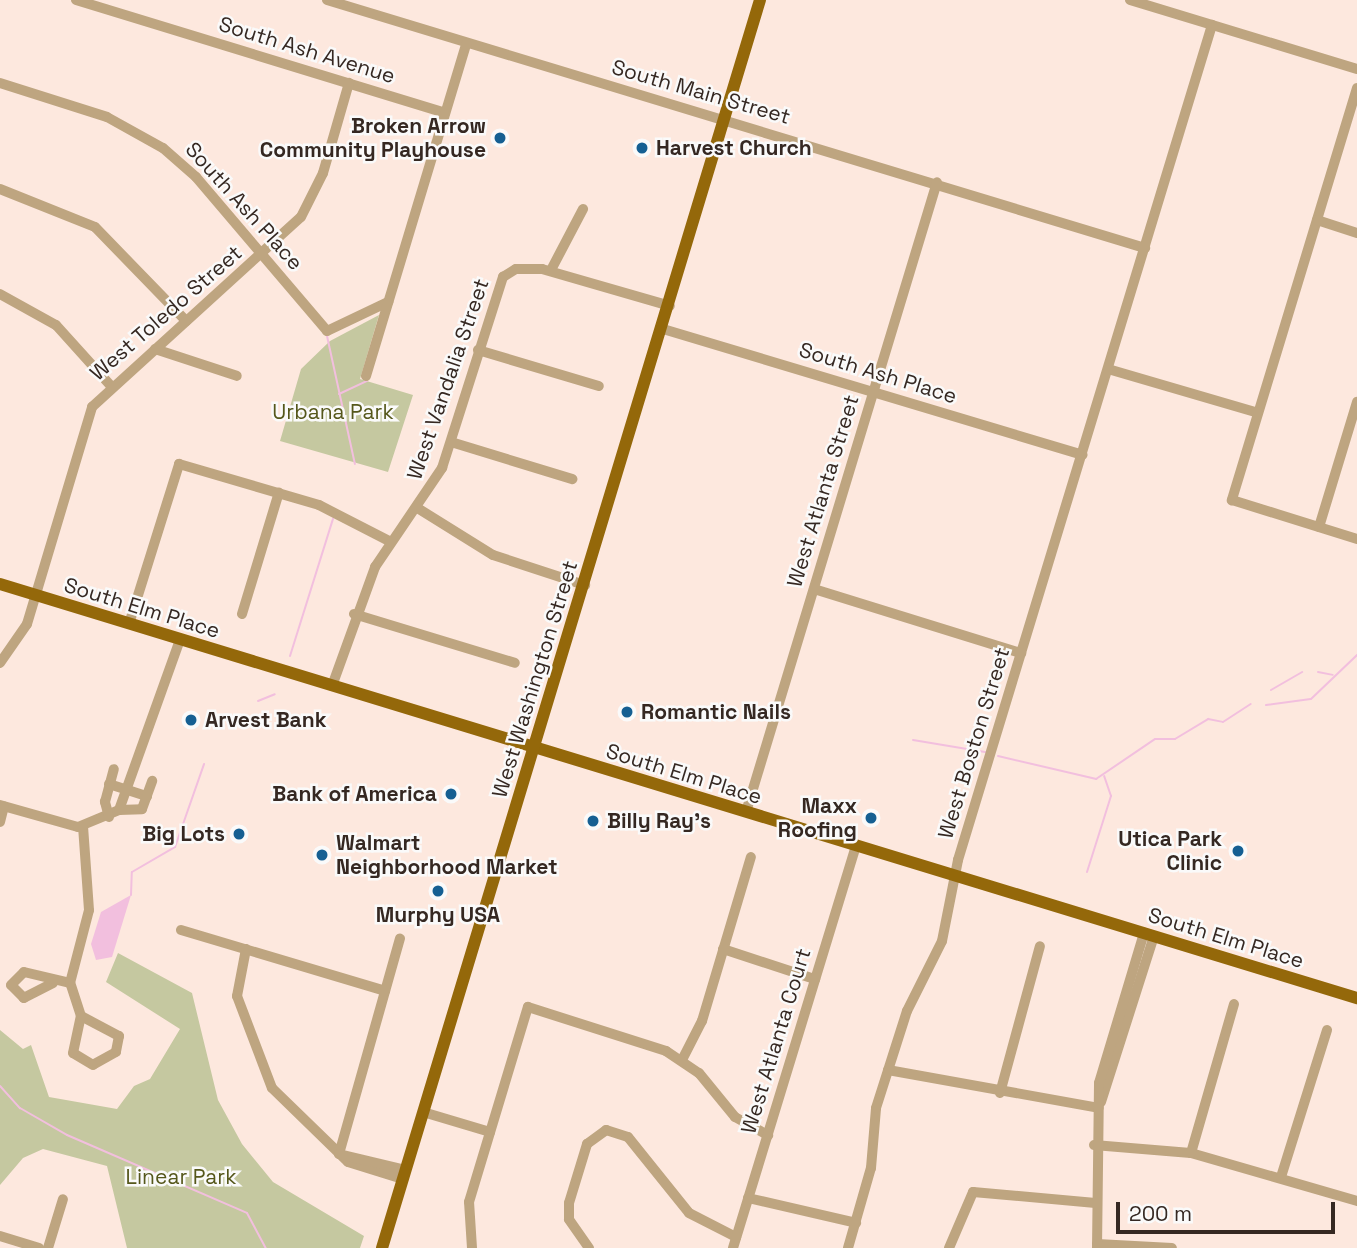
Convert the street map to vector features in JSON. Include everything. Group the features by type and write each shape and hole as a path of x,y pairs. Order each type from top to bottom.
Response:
{"main road":[{"name":"West Washington Street","path":"382,1248 670,306 760,0"},
{"name":"South Elm Place","path":"0,584 1357,998"}],"street":[{"name":"South Ash Avenue","path":"76,0 445,113"},
{"name":"South Main Street","path":"327,0 466,44 937,182 1145,248"},
{"path":"1130,0 1357,69"},
{"name":"West Boston Street","path":"848,1248 856,1223 888,1070 942,941 957,877 1021,653 1212,25"},
{"path":"366,376 466,44"},
{"name":"South Ash Place","path":"0,83 145,135 196,177 327,331 388,302"},
{"name":"West Toledo Street","path":"0,663 24,632 85,421 111,386 263,255 312,200 349,83"},
{"path":"1357,88 1232,500 1357,538"},
{"name":"West Atlanta Street","path":"746,812 937,182"},
{"path":"0,189 68,211 101,231 186,321"},
{"path":"583,209 551,270 670,306"},
{"path":"1317,220 1357,233"},
{"name":"West Vandalia Street","path":"332,686 354,614 391,542 419,509 451,442 499,283 511,271 551,270"},
{"path":"0,294 56,326 111,386"},
{"name":"South Ash Place","path":"663,329 1082,455"},
{"path":"155,349 237,376"},
{"path":"478,350 599,386"},
{"path":"1108,369 1258,413"},
{"path":"1319,527 1357,402"},
{"path":"451,442 572,479"},
{"path":"130,624 179,464 278,492 339,513 391,542"},
{"path":"242,614 278,492"},
{"path":"419,509 493,555 585,585"},
{"path":"814,589 1021,653"},
{"path":"354,614 515,663"},
{"path":"0,821 2,806 83,827 119,810 130,792 180,640"},
{"path":"108,817 109,784 114,769"},
{"path":"119,810 139,812 152,781"},
{"path":"109,784 147,796"},
{"path":"81,1016 119,1036 116,1052 93,1065 73,1053 81,1016 69,983 89,910 83,827"},
{"name":"West Atlanta Court","path":"735,1242 856,846"},
{"path":"682,1060 723,949 751,857"},
{"path":"181,930 385,991"},
{"path":"1149,935 1099,1108 1094,1145 1097,1246 1172,1248"},
{"path":"339,1154 400,939"},
{"path":"1000,1093 1040,946"},
{"path":"246,949 237,996 262,1071 284,1104 339,1154 404,1175"},
{"path":"723,949 815,979"},
{"path":"53,983 69,983"},
{"path":"1191,1153 1234,1003"},
{"path":"470,1243 466,1214 528,1007 682,1060 735,1117 768,1135"},
{"path":"1281,1177 1327,1030"},
{"path":"888,1070 1000,1093 1099,1108"},
{"path":"423,1112 490,1132"},
{"path":"589,1248 568,1212 587,1144 597,1133 614,1130 628,1137 689,1213 735,1242"},
{"path":"1094,1145 1191,1153 1357,1201"},
{"path":"949,1248 973,1192 1096,1203"},
{"path":"748,1198 856,1223"},
{"path":"48,1248 63,1199"},
{"path":"0,1236 39,1248"}],"green space":[{"name":"Urbana Park","path":"379,315 360,379 413,395 388,472 280,441 301,369 330,341"},
{"name":"Linear Park","path":"118,953 192,993 218,1100 242,1144 273,1182 364,1236 360,1248 127,1248 107,1166 43,1149 23,1158 0,1185 0,1030 23,1049 31,1045 49,1097 117,1109 134,1086 150,1079 180,1029 106,982"}],"shaded area":[{"path":"131,895 112,957 96,960 91,944 101,912"}],"waterway":[{"path":"327,336 355,464"},
{"path":"339,394 367,381"},
{"path":"290,656 333,519"},
{"path":"1266,705 1311,699 1357,655"},
{"path":"1271,690 1302,672"},
{"path":"1318,672 1333,675"},
{"path":"258,701 275,694"},
{"path":"998,756 1096,779 1155,739 1175,739 1208,719 1223,722 1251,704"},
{"path":"913,740 985,752"},
{"path":"131,895 132,872 175,847 204,764"},
{"path":"1087,872 1111,796 1104,776"},
{"path":"0,1086 20,1108 67,1135 247,1213 266,1248"}],"place":[{"name":"Broken Arrow Community Playhouse","path":"500,138"},
{"name":"Harvest Church","path":"642,148"},
{"name":"Romantic Nails","path":"627,712"},
{"name":"Arvest Bank","path":"191,720"},
{"name":"Bank of America","path":"451,794"},
{"name":"Maxx Roofing","path":"871,818"},
{"name":"Billy Ray's","path":"593,821"},
{"name":"Big Lots","path":"239,834"},
{"name":"Utica Park Clinic","path":"1238,851"},
{"name":"Walmart Neighborhood Market","path":"322,855"},
{"name":"Murphy USA","path":"438,891"}]}
